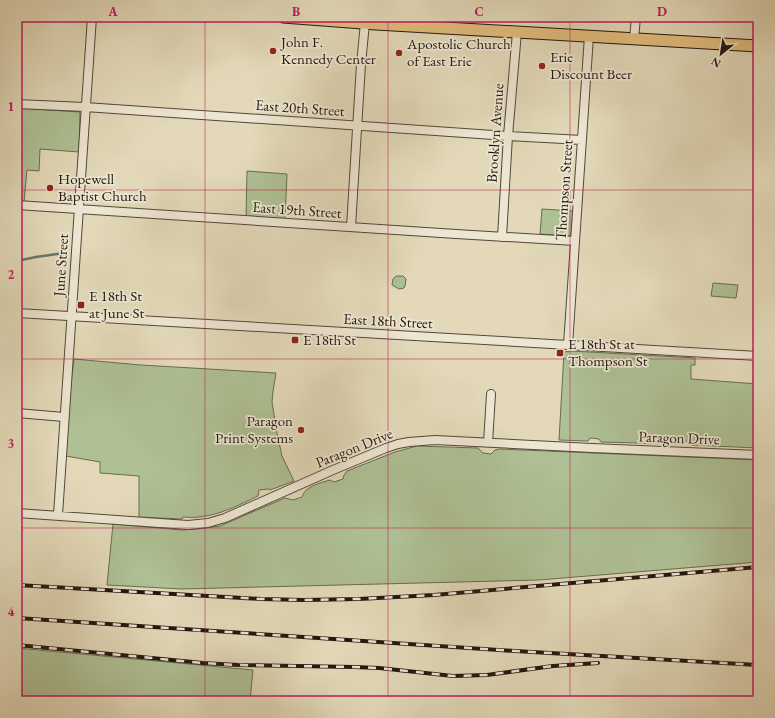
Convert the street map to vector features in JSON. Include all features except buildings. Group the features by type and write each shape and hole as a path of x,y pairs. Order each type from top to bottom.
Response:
{"main road":[{"path":"283,17 336,19 365,23 758,46"}],"street":[{"name":"June Street","path":"58,515 92,17"},
{"path":"634,39 636,17"},
{"path":"350,227 365,23"},
{"name":"Brooklyn Avenue","path":"502,237 508,136 517,32"},
{"name":"Thompson Street","path":"568,346 589,36"},
{"name":"East 20th Street","path":"17,104 85,107 582,140"},
{"name":"East 19th Street","path":"17,205 575,241"},
{"name":"East 18th Street","path":"17,312 568,346 758,356"},
{"path":"488,443 491,394"},
{"path":"17,413 64,416"},
{"name":"Paragon Drive","path":"17,512 188,525 208,523 225,518 372,453 398,444 418,440 758,455"}],"green space":[{"path":"17,108 80,112 79,152 40,149 39,171 27,170 24,202 17,201"},
{"path":"247,171 287,174 285,219 246,217"},
{"path":"542,209 573,211 571,235 540,234"},
{"path":"396,276 403,276 406,279 404,288 399,289 392,285 393,279"},
{"path":"713,283 738,285 736,298 711,296"},
{"path":"572,351 695,358 695,365 691,365 691,379 758,384 758,448 691,445 689,442 678,442 677,444 601,442 599,439 590,438 588,441 559,440 564,352"},
{"path":"74,359 141,365 276,373 272,402 277,433 282,456 294,481 270,490 259,490 258,496 229,509 207,516 183,517 182,519 139,517 139,476 100,473 100,462 66,456 69,398"},
{"path":"417,446 478,448 483,453 491,454 495,450 499,449 758,460 758,562 539,580 181,589 107,585 113,524 182,530 220,526 285,498 293,500 302,497 306,490 322,482 330,480 334,482 343,479 347,471 395,452"},
{"path":"17,648 253,670 250,701 17,701"}],"waterway":[{"path":"17,261 64,253"}],"railway":[{"path":"17,585 261,599 359,599 434,595 758,567"},
{"path":"17,618 515,651 758,665"},
{"path":"17,645 203,663 379,668 453,676 487,675 553,666 598,663"}],"place":[{"name":"John F. Kennedy Center","path":"273,51"},
{"name":"Apostolic Church of East Erie","path":"399,53"},
{"name":"Erie Discount Beer","path":"542,66"},
{"name":"Hopewell Baptist Church","path":"50,188"},
{"name":"E 18th St at June St","path":"81,305"},
{"name":"E 18th St","path":"295,340"},
{"name":"E 18th St at Thompson St","path":"560,353"},
{"name":"Paragon Print Systems","path":"301,430"}]}
